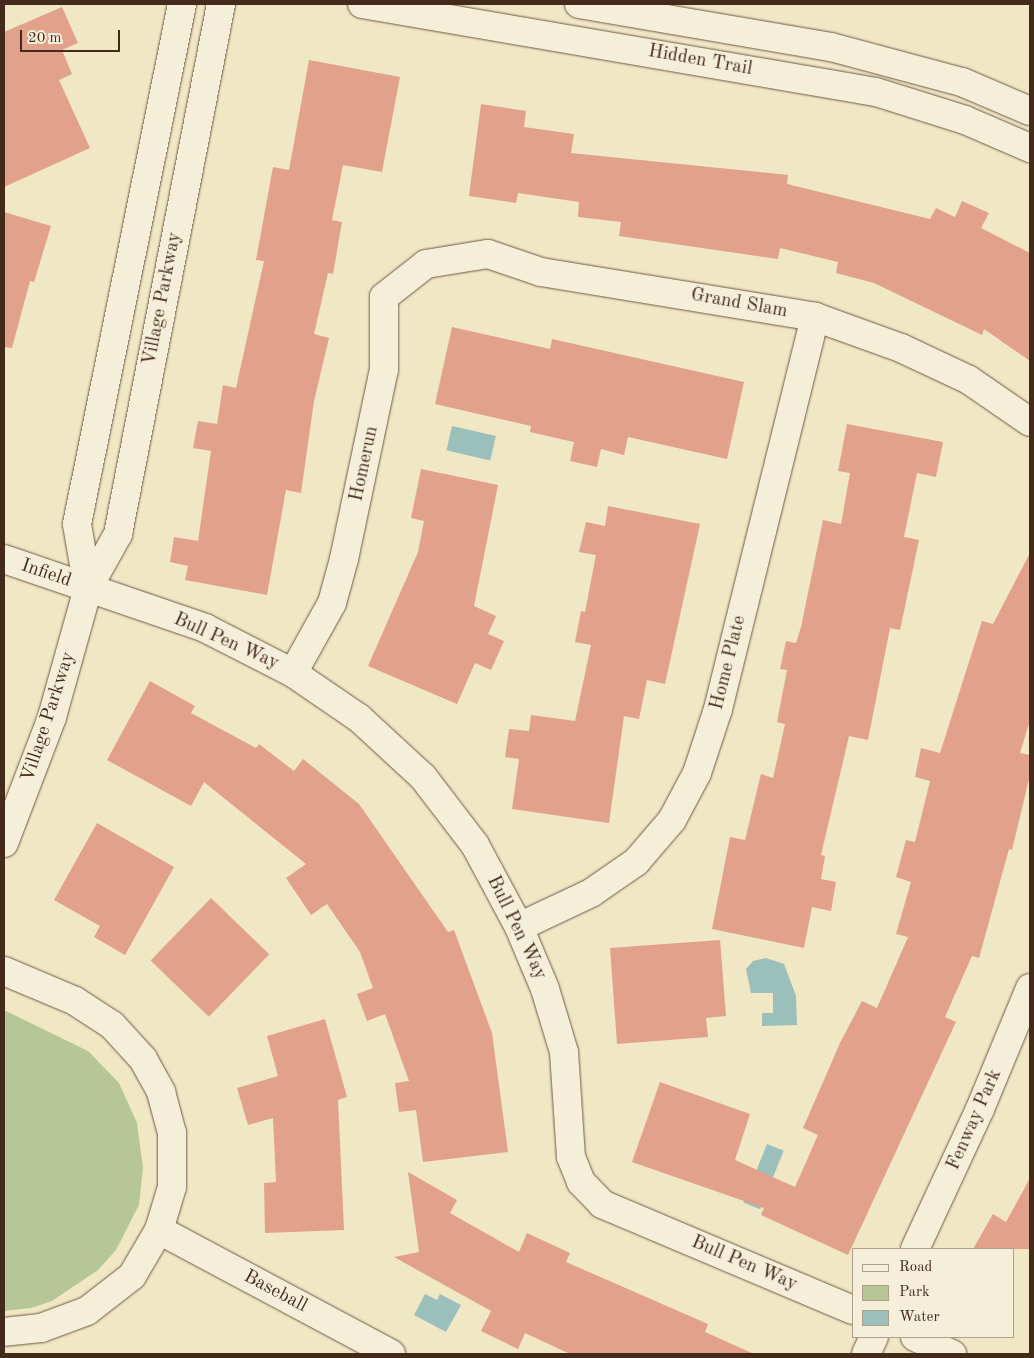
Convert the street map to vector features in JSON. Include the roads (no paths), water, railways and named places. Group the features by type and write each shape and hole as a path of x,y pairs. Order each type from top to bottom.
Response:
{"street":[{"name":"Village Parkway","path":"88,588 77,524 182,4"},
{"name":"Village Parkway","path":"4,843 52,717 88,588 118,534 221,4"},
{"name":"Hidden Trail","path":"362,4 876,92 965,120 1030,148"},
{"name":"Hidden Trail","path":"579,4 831,47 962,82 1030,111"},
{"name":"Grand Slam","path":"426,264 488,254 541,272 815,317 901,348 969,380 1030,422"},
{"name":"Homerun","path":"293,672 332,603 344,559 384,370 384,297 426,264"},
{"name":"Home Plate","path":"519,927 591,893 636,862 672,820 697,773 718,709 815,317"},
{"name":"Infield","path":"4,560 88,588"},
{"name":"Bull Pen Way","path":"88,588 204,628 293,672 359,718 423,777 475,845 519,927 545,990 564,1052 571,1157 581,1182 602,1204 852,1310"},
{"path":"4,971 75,1001 112,1026 143,1059 161,1092 172,1133 172,1187 159,1230 132,1276 87,1310 41,1328 4,1332"},
{"name":"Fenway Park","path":"915,1248 980,1109 1030,988"},
{"name":"Baseball","path":"159,1230 391,1354"},
{"path":"866,1354 874,1338"},
{"path":"917,1338 952,1354"}],"water":[{"path":"452,426 496,436 490,460 446,450"},
{"path":"766,958 784,964 796,996 797,1025 762,1026 762,1013 773,1013 773,993 751,993 746,969 753,961"},
{"path":"767,1144 784,1151 760,1209 743,1202"},
{"path":"425,1294 437,1300 440,1294 461,1305 446,1332 414,1315"}]}
